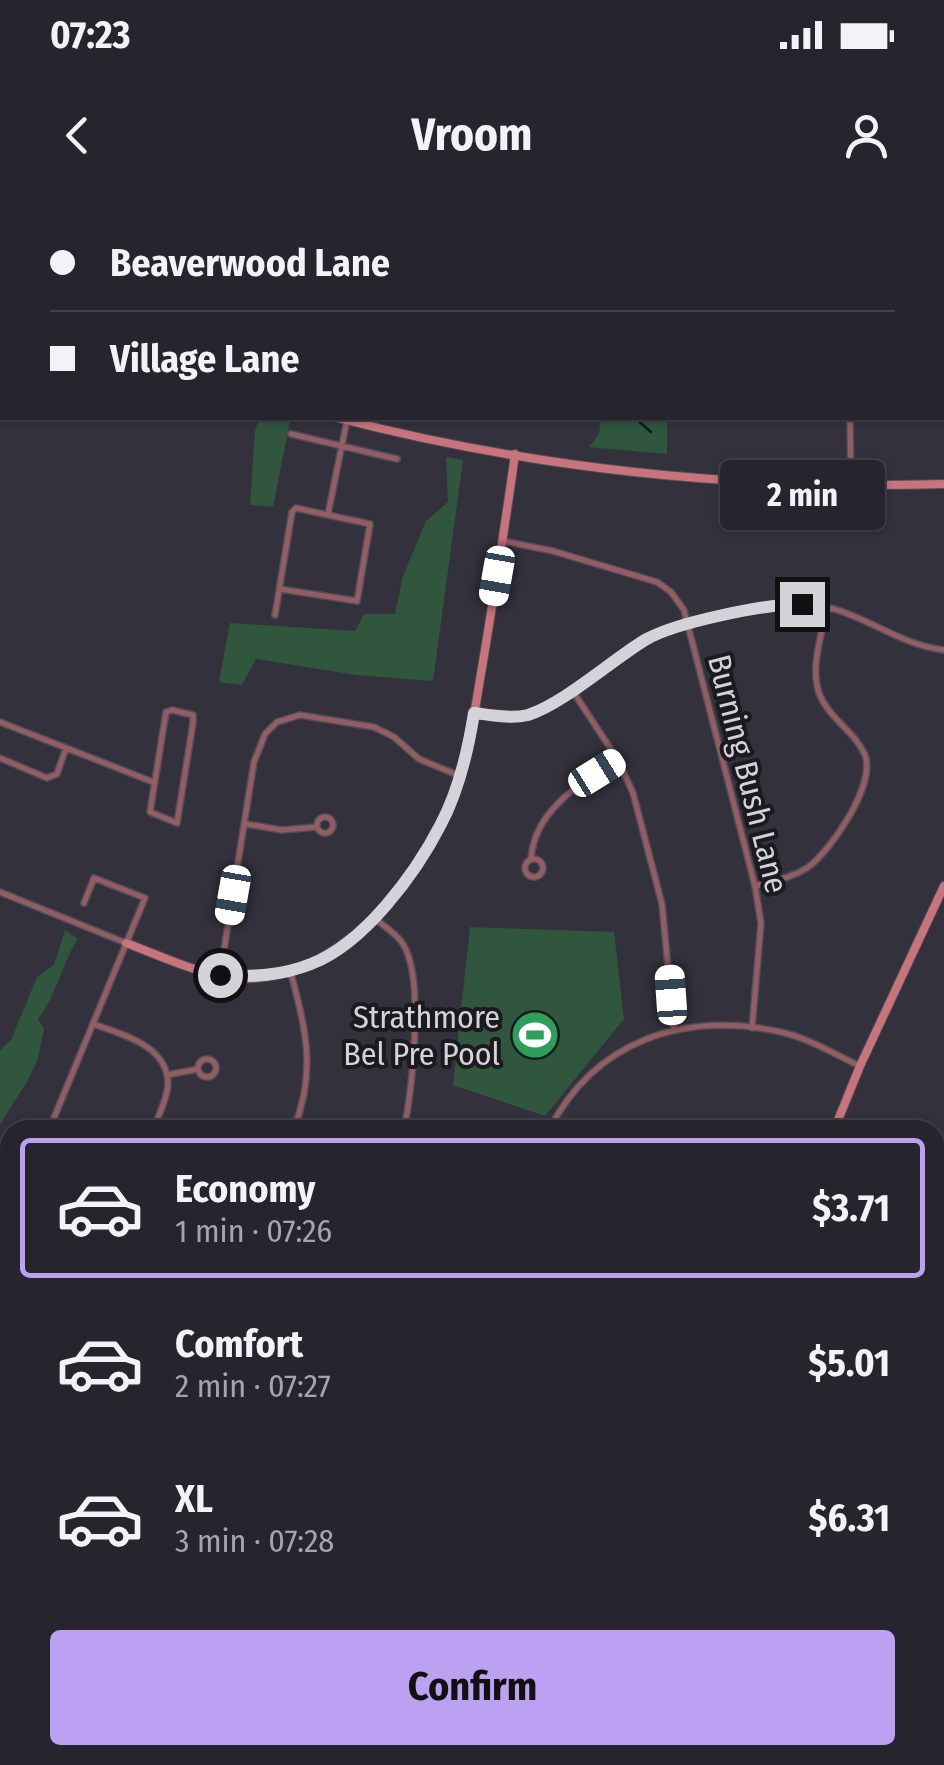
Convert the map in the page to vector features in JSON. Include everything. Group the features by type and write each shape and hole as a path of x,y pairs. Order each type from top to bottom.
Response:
{"street":[{"path":"328,514 342,420"},
{"path":"347,420 515,454 645,474 750,484 944,484"},
{"path":"850,420 852,486"},
{"path":"291,434 397,459"},
{"path":"0,892 126,943 220,975 256,978 313,964 338,950 374,918 418,862 442,823 460,776 474,713 515,454"},
{"path":"275,615 292,512 296,508 370,524 357,601 280,589"},
{"name":"Burning Bush Lane","path":"503,541 553,551 657,582 678,600 756,886 762,923 752,1028"},
{"path":"474,713 500,717 528,714 572,690 647,639 786,604 856,614 913,642 944,650"},
{"path":"756,886 791,876 810,865 827,848 867,781 866,759 858,742 829,710 816,685 826,607"},
{"path":"572,690 618,760 633,793 662,904 674,1030"},
{"path":"166,712 188,712 193,715 193,723 177,823 150,812 154,782 166,712"},
{"path":"220,975 260,743 265,734 287,717 328,718 374,727 394,737 419,758 460,776"},
{"path":"0,722 154,782"},
{"path":"0,758 47,778 57,774 66,748"},
{"path":"531,860 539,831 558,802 618,760"},
{"path":"245,824 282,830 317,826"},
{"path":"53,1120 144,898 94,878 84,903"},
{"path":"838,1120 944,886"},
{"path":"374,918 403,944 414,973 405,1120"},
{"path":"290,970 308,1048 305,1096 297,1120"},
{"path":"93,1024 148,1047 160,1059 167,1075 166,1095 157,1120"},
{"path":"555,1120 572,1093 614,1055 644,1040 702,1025 752,1028 802,1039 860,1066"},
{"path":"167,1075 198,1069"}],"green space":[{"path":"258,420 290,421 273,507 250,505"},
{"path":"601,420 667,420 667,454 589,447 599,434"},
{"path":"446,457 463,460 433,681 356,675 256,659 242,685 219,682 230,623 355,631 364,614 395,614 403,576 426,521 448,502"},
{"name":"Strathmore Bel Pre Pool","path":"470,927 614,932 624,1019 545,1116 453,1085"},
{"path":"65,930 78,939 38,1019 44,1028 38,1059 0,1120 0,1050 11,1040 37,977 54,965"}],"waterway":[{"path":"637,420 651,432"}],"place":[{"name":"Strathmore Bel Pre Pool","path":"535,1035"}],"route":[{"path":"220,975 256,978 313,964 354,938 374,918 418,862 442,823 460,776 474,713 500,717 528,714 666,630 753,608 802,604"}]}
